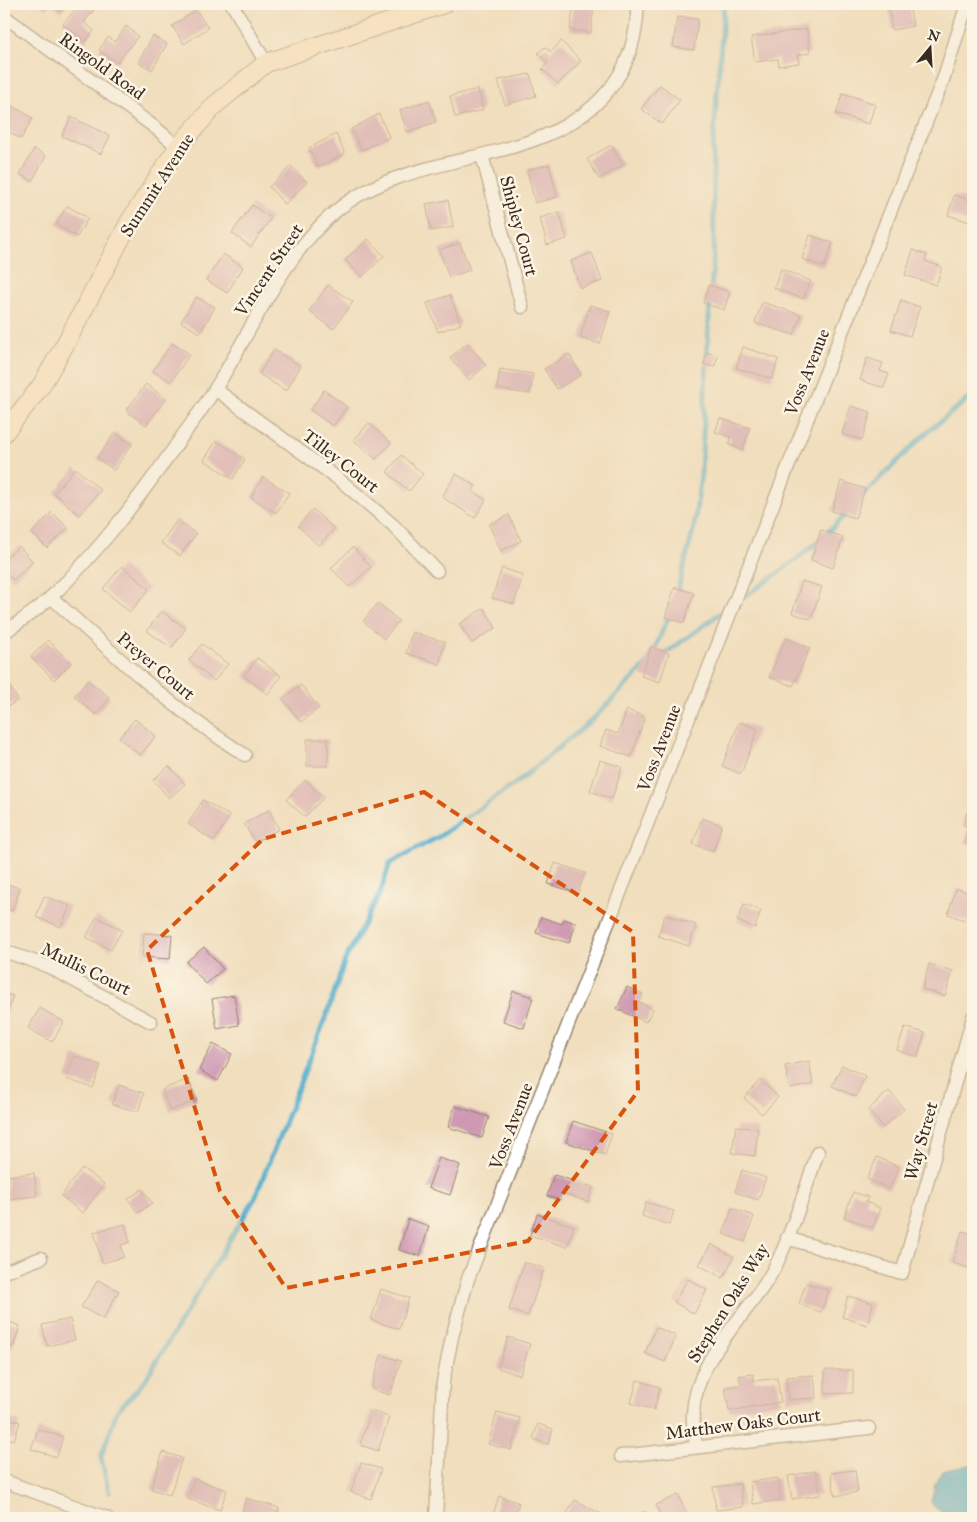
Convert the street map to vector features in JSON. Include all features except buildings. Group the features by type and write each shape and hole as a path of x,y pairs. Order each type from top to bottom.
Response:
{"main road":[{"name":"Summit Avenue","path":"4,433 45,378 130,221 178,147 214,105 266,63 444,4"}],"street":[{"path":"232,4 266,63"},
{"name":"Vincent Street","path":"4,633 51,598 99,548 132,507 215,389 279,279 308,237 338,209 372,188 404,174 482,155 536,138 576,121 598,105 612,87 628,59 636,4"},
{"name":"Voss Avenue","path":"436,1518 443,1382 452,1337 468,1279 774,502 943,80 967,4"},
{"name":"Ringold Road","path":"4,16 157,129 178,147"},
{"name":"Shipley Court","path":"482,155 522,306"},
{"name":"Tilley Court","path":"215,389 341,481 393,525 437,571"},
{"name":"Preyer Court","path":"51,598 133,672 210,733 245,755"},
{"name":"Mullis Court","path":"4,951 47,966 151,1022"},
{"name":"Way Street","path":"787,1238 902,1273 973,1017"},
{"name":"Stephen Oaks Way","path":"696,1448 692,1413 700,1380 713,1352 748,1309 776,1264 818,1152"},
{"path":"4,1272 40,1258"},
{"name":"Matthew Oaks Court","path":"621,1456 869,1428"},
{"path":"4,1481 107,1518"}],"highlighted area":[{"path":"424,792 633,932 638,1091 528,1241 286,1288 220,1191 147,950 263,839"}],"water":[{"path":"973,1464 973,1516 960,1517 950,1515 931,1503 935,1483 942,1471"}],"waterway":[{"path":"711,291 714,247 713,146 724,4"},
{"path":"677,593 694,527 701,473 710,299"},
{"path":"859,499 925,434 973,395"},
{"path":"739,600 810,548 848,511"},
{"path":"662,656 730,606"},
{"path":"653,653 670,613"},
{"path":"109,1492 101,1457 117,1411 144,1382 255,1198 327,1014 345,960 380,893 390,863 440,836 520,780 593,719 648,663"},
{"path":"937,1518 943,1514"}]}
